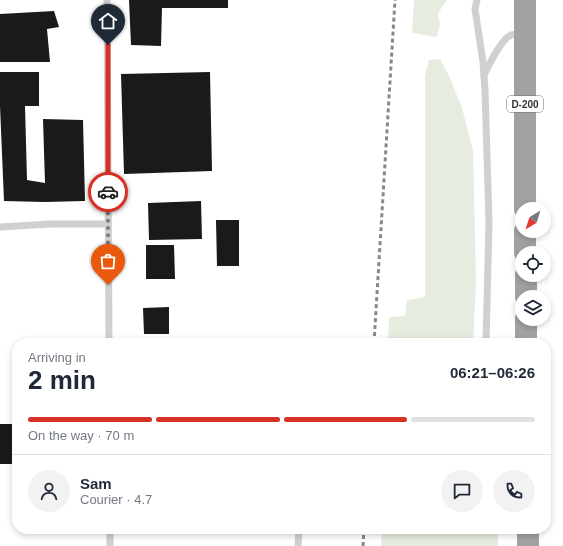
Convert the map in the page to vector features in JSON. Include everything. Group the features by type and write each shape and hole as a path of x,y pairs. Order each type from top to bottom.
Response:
{"highway":[{"name":"D-200","path":"525,0 525,202"},
{"path":"526,326 526,338"},
{"path":"528,534 528,546"}],"lane":[{"path":"107,0 109,338"},
{"path":"477,0 475,9 484,75 489,222 486,338"},
{"path":"484,75 506,38 512,34 525,34"},
{"path":"0,227 50,224 108,224"},
{"path":"110,534 110,546"},
{"path":"298,546 299,534"}],"shaded area":[{"path":"414,0 447,0 438,13 440,24 437,37 412,33"},
{"path":"440,59 449,76 462,108 473,151 476,280 473,338 388,338 389,317 405,316 407,300 425,297 425,76 429,60"},
{"path":"382,534 498,534 498,546 381,546"}],"building":[{"path":"129,0 228,0 228,8 162,8 161,46 131,45"},
{"path":"54,11 59,27 47,29 50,62 0,62 0,14"},
{"path":"0,72 39,72 39,106 25,106 27,180 45,183 43,119 83,120 85,201 4,201"},
{"path":"210,72 212,171 124,174 121,74"},
{"path":"201,201 202,239 149,240 148,203"},
{"path":"216,220 239,220 239,266 217,266"},
{"path":"146,245 174,245 175,279 146,279"},
{"path":"169,307 169,334 144,334 143,308"},
{"path":"0,424 12,424 12,464 0,464"}],"railway":[{"path":"374,338 395,0"},
{"path":"363,546 364,534"}],"way so far":[{"path":"108,192 108,285"}],"route":[{"path":"108,45 108,192"}]}
